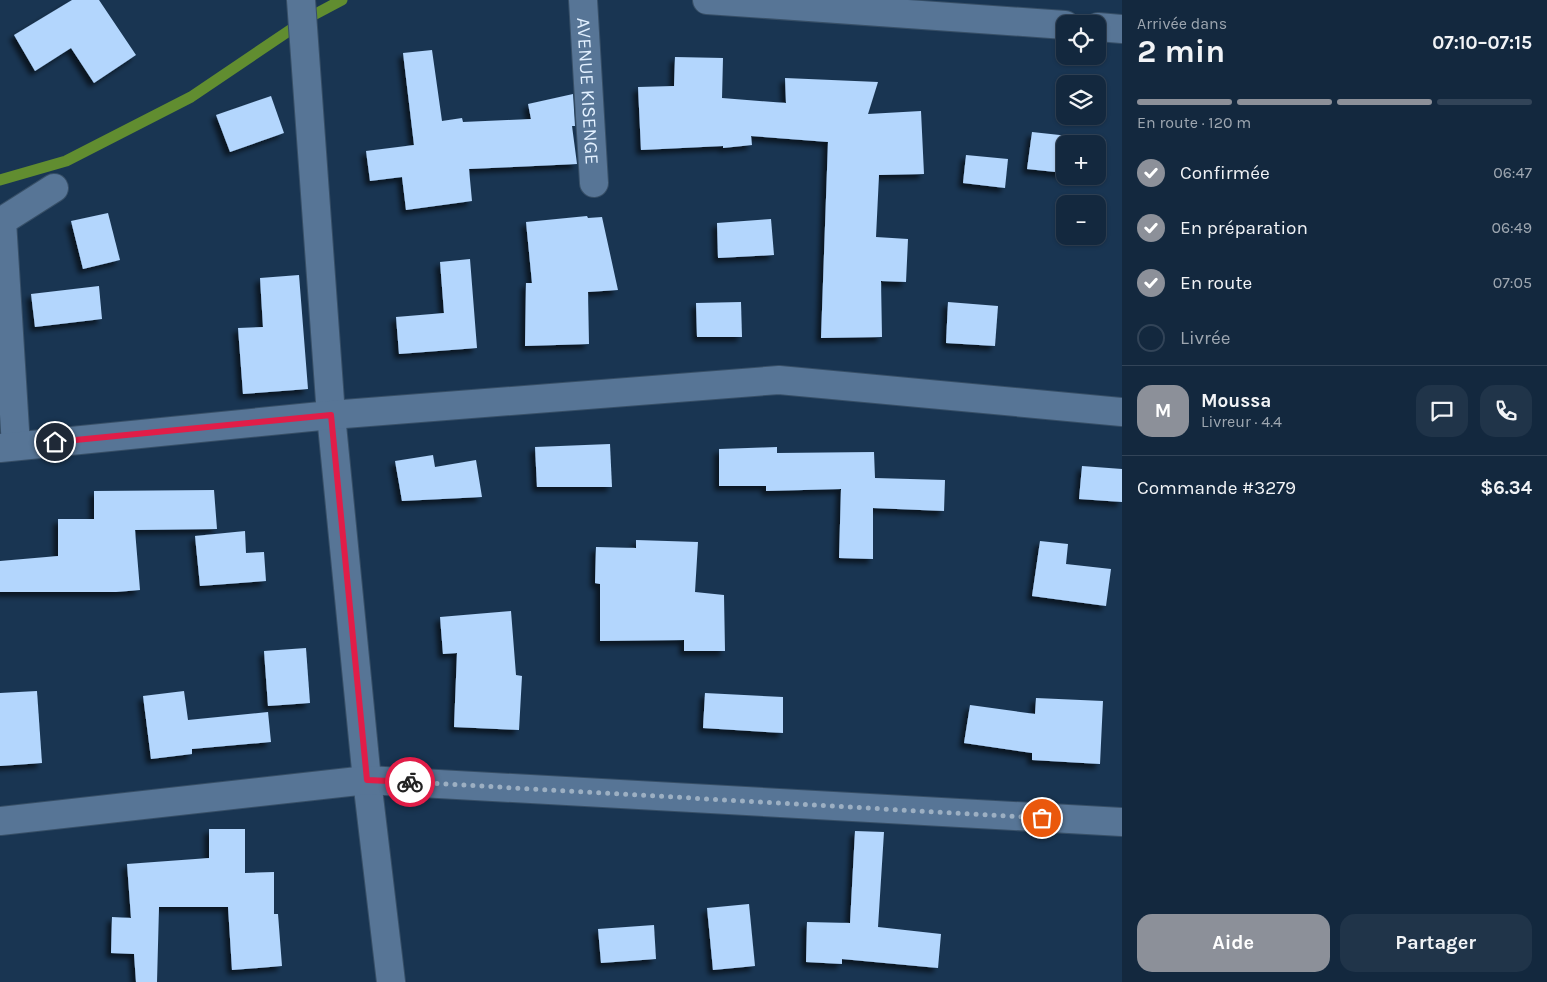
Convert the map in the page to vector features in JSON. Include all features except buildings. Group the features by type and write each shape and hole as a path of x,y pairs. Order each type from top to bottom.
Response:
{"street":[{"name":"AVENUE KISENGE","path":"583,0 594,183"},
{"path":"707,0 1056,24"},
{"path":"302,13 331,415 367,780 391,982"},
{"path":"1106,28 1122,29"},
{"path":"54,188 2,221 8,447 331,415 779,380 1122,412"},
{"path":"0,821 367,780 1122,822"}],"waterway":[{"path":"0,180 66,161 191,97 308,18 342,0"}],"way so far":[{"path":"410,782 1042,818"}],"route":[{"path":"55,442 331,415 367,780 410,782"}]}
